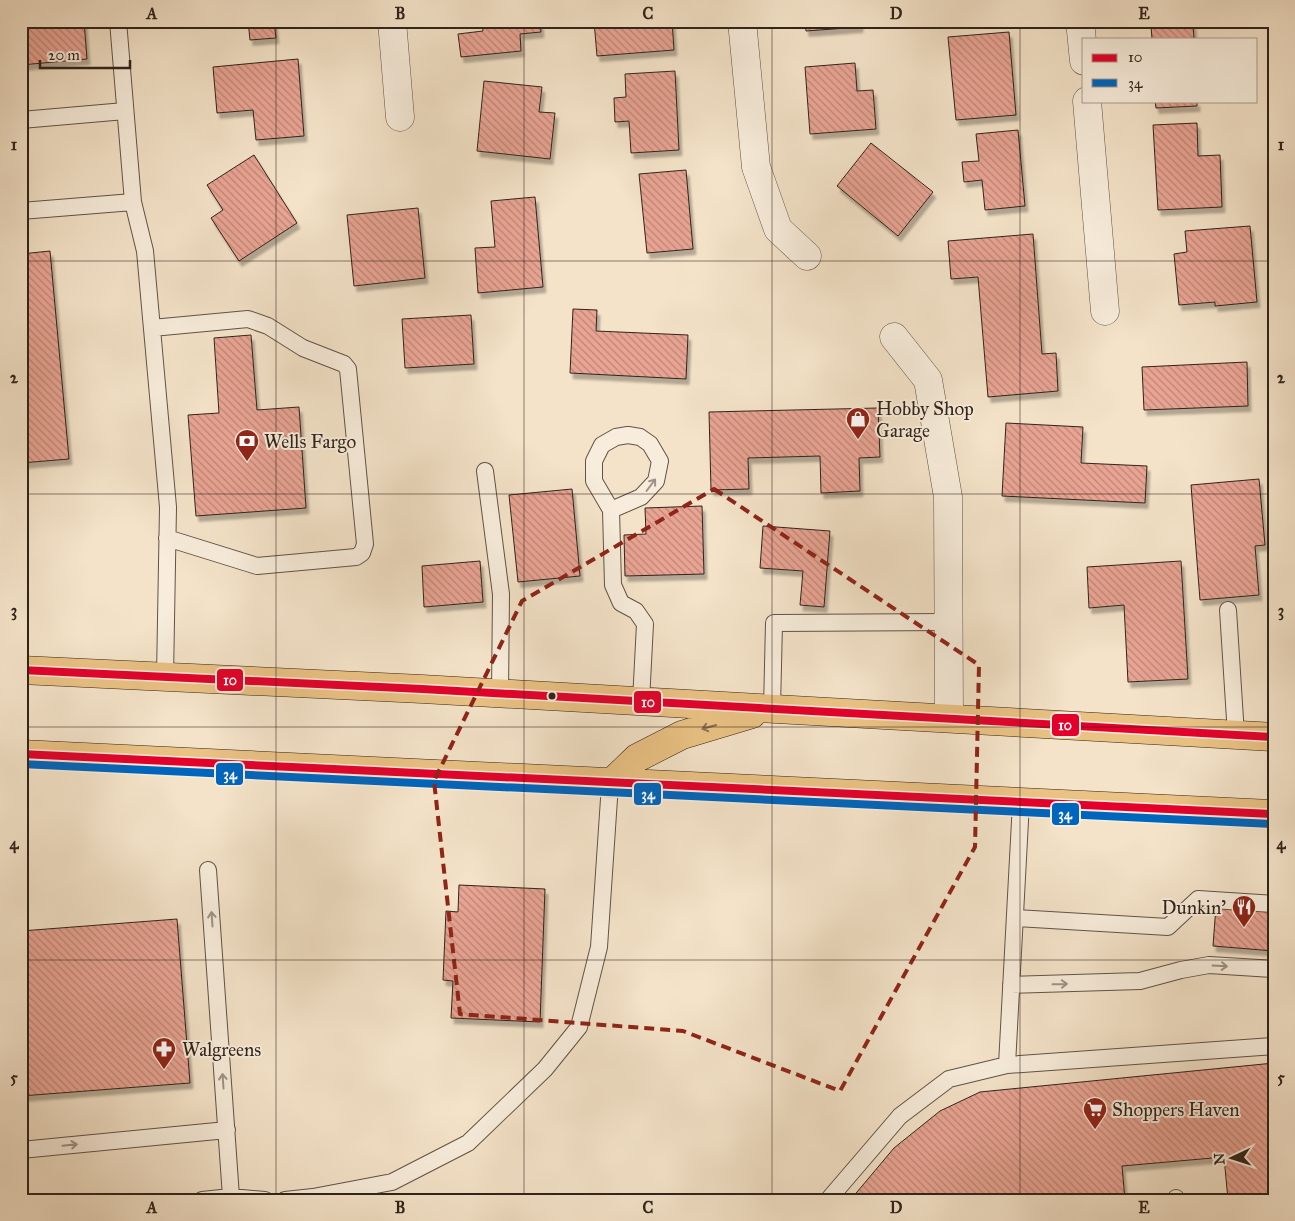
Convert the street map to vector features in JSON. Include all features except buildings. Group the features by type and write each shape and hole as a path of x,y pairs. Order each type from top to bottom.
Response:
{"main road":[{"path":"21,670 772,708 1274,737"},
{"path":"610,784 636,758 682,735 772,708"},
{"path":"21,754 610,784 1274,814"}],"street":[{"path":"392,21 400,117"},
{"path":"742,21 756,167 778,229 807,256"},
{"path":"1080,21 1082,41"},
{"path":"1087,102 1105,311"},
{"path":"894,337 928,380 948,497 950,718"}],"lane":[{"path":"118,21 133,202 145,251 168,507 164,677"},
{"path":"21,120 126,111"},
{"path":"21,211 133,202"},
{"path":"152,328 248,320 260,322 303,348 344,364 348,369 365,544 362,553 356,557 257,566 167,538"},
{"path":"611,510 641,497 656,481 660,461 650,444 640,437 628,435 616,437 602,445 594,461 594,482 611,510 612,585 621,603 636,611 645,624 641,701"},
{"path":"485,472 501,594 500,694"},
{"path":"1228,610 1236,735"},
{"path":"772,708 774,623 949,622"},
{"path":"285,1200 313,1197 392,1182 468,1143 545,1069 579,1027 599,947 610,784"},
{"path":"1007,1065 1021,802"},
{"path":"208,870 231,1197"},
{"path":"1015,918 1168,927 1198,899 1274,904"},
{"path":"1011,985 1140,982 1180,970 1209,966 1274,969"},
{"path":"828,1200 900,1116 949,1079 1007,1065 1274,1046"},
{"path":"21,1150 227,1130"},
{"path":"202,1200 231,1197 265,1200"}],"highlighted area":[{"path":"714,489 979,665 975,847 840,1091 683,1031 460,1014 434,781 522,601"}],"transit line":[{"name":"10","path":"21,670 422,689 1274,737"},
{"name":"10","path":"21,754 1274,814"},
{"name":"34","path":"21,764 1274,824"}],"place":[{"name":"Hobby Shop Garage","path":"858,440"},
{"name":"Wells Fargo","path":"247,462"},
{"name":"Dunkin'","path":"1244,928"},
{"name":"Walgreens","path":"164,1070"},
{"name":"Shoppers Haven","path":"1095,1130"}]}
